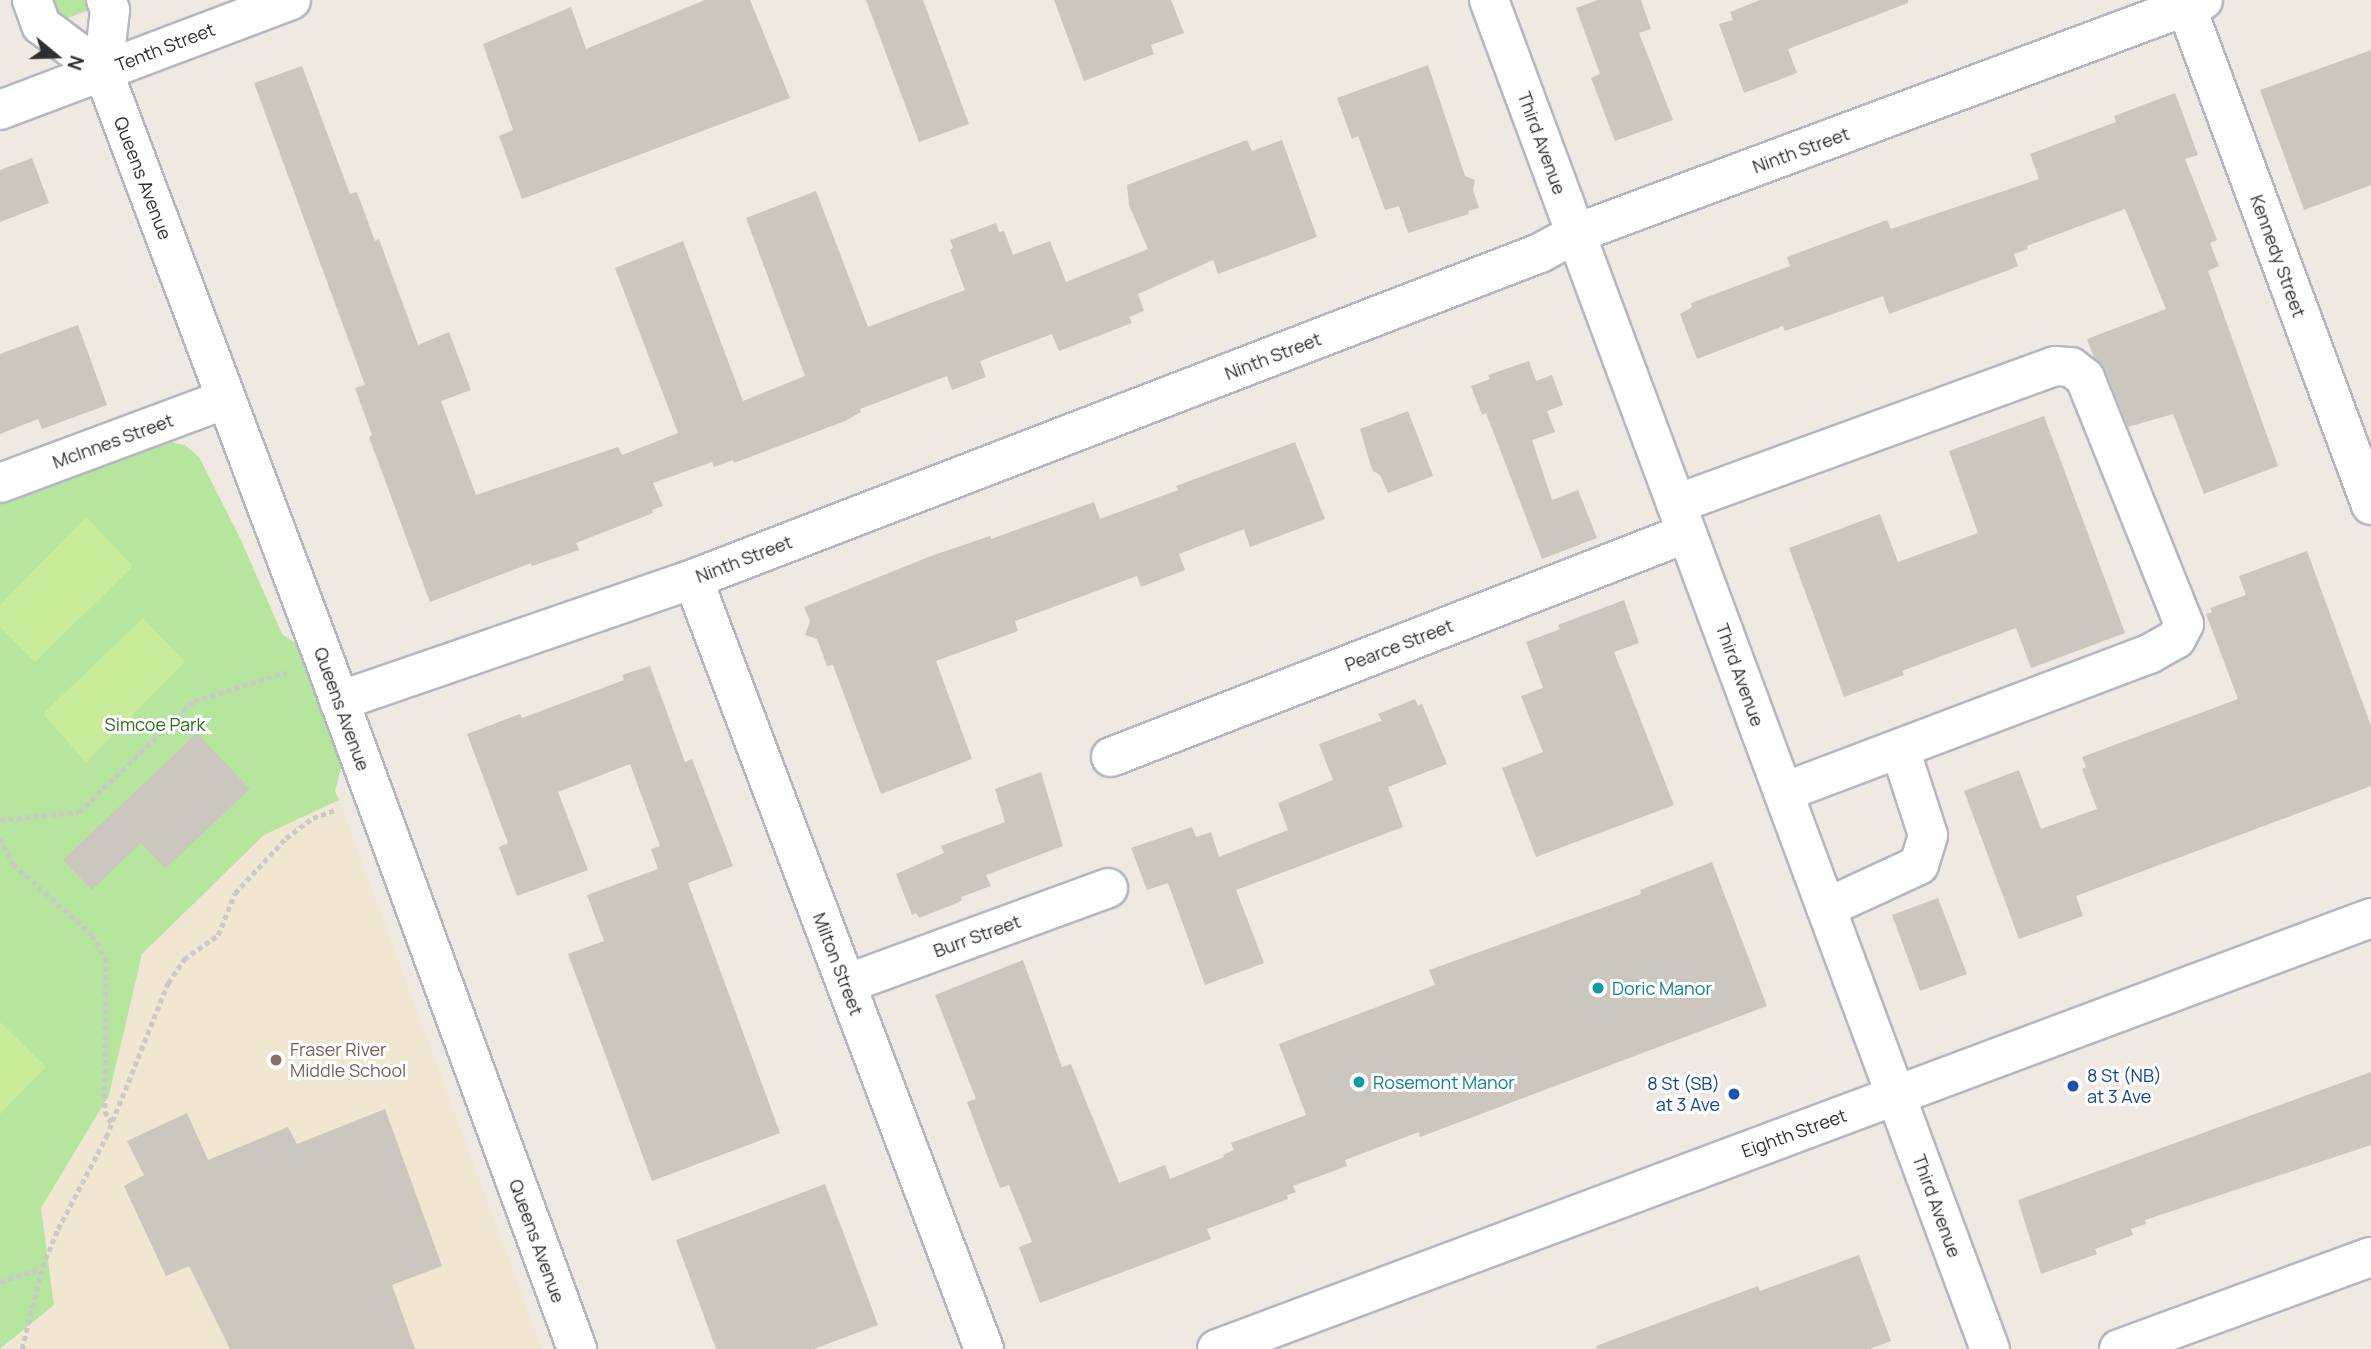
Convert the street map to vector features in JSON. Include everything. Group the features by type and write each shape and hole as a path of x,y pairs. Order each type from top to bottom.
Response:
{"street":[{"path":"32,0 41,25 103,71"},
{"name":"Queens Avenue","path":"106,0 110,10 103,71 339,701 577,1349"},
{"name":"Tenth Street","path":"0,110 291,0"},
{"name":"Third Avenue","path":"1489,0 1990,1349"},
{"name":"Ninth Street","path":"339,701 693,579 1540,253 1577,233 2194,3"},
{"name":"Kennedy Street","path":"2194,3 2371,505"},
{"name":"Pearce Street","path":"1111,757 1682,518 2055,366 2071,367 2085,378 2185,624 2176,639 2149,654 1900,749"},
{"name":"McInnes Street","path":"0,483 226,399"},
{"name":"Milton Street","path":"693,579 984,1349"},
{"path":"1783,792 1900,749 1928,835 1919,865 1826,908"},
{"name":"Burr Street","path":"846,984 1108,888"},
{"name":"Eighth Street","path":"1217,1349 2371,918"},
{"path":"2119,1349 2371,1257"}],"path":[{"path":"0,820 79,812 194,701 297,667"},
{"path":"22,1349 42,1267 111,1122 168,983 184,959 218,935 235,893 286,838 313,818 335,810"},
{"path":"0,838 13,864 92,934 106,958 105,1111 111,1122"},
{"path":"0,1282 42,1267"}],"shaded area":[{"name":"Fraser River Middle School","path":"339,800 542,1349 4,1349 54,1305 41,1208 109,1095 142,954 264,835"}],"green space":[{"path":"49,0 86,0 89,10 57,22"},
{"name":"Simcoe Park","path":"164,441 185,445 199,457 241,540 282,634 301,647 343,760 335,791 339,800 264,835 142,954 109,1095 41,1208 54,1305 0,1349 0,500"},
{"path":"86,517 133,566 35,662 0,627 0,605"},
{"path":"143,618 185,662 86,762 43,714"},
{"path":"0,1022 46,1067 0,1114"}],"building":[{"path":"705,0 750,0 790,98 522,199 499,136 513,130 483,44 571,7 586,49"},
{"path":"866,0 923,0 969,124 919,142"},
{"path":"1054,0 1171,0 1184,33 1151,45 1154,54 1084,81"},
{"path":"1598,0 1641,0 1651,29 1639,33 1673,120 1615,141 1591,78 1600,74 1576,8"},
{"path":"1760,0 1908,0 1908,3 1788,49 1797,73 1744,93 1719,24 1733,20 1730,12"},
{"path":"2371,50 2371,185 2304,210 2260,90"},
{"path":"1428,65 1465,176 1475,180 1473,190 1479,208 1468,211 1469,214 1408,233 1399,206 1385,210 1358,136 1352,139 1337,98"},
{"path":"302,66 350,194 357,192 375,241 379,239 418,345 449,332 471,390 441,401 476,495 618,447 622,455 678,433 615,268 683,241 743,401 805,376 746,218 816,191 868,327 965,290 950,250 953,248 950,240 996,223 999,232 1004,231 1013,255 1050,241 1066,282 1148,249 1129,205 1127,185 1247,140 1252,151 1282,140 1317,237 1218,274 1213,260 1138,294 1144,311 1129,317 1132,323 1059,351 1052,334 980,361 986,377 952,390 947,376 860,409 861,412 845,421 734,463 733,460 714,467 712,462 653,483 663,506 652,510 653,513 576,543 579,550 532,566 531,563 430,602 369,437 372,435 355,388 365,385 254,83"},
{"path":"2175,93 2198,155 2185,159 2217,240 2210,243 2219,266 2208,271 2278,466 2204,494 2173,414 2128,427 2105,370 2094,358 2087,339 2166,309 2125,209 2027,246 2028,249 2014,254 2018,266 1889,314 1883,296 1785,331 1783,326 1697,359 1680,314 1692,307 1691,303 1790,266 1787,257 1887,220 1891,229 2039,179 2030,154 2116,122 2114,116"},
{"path":"32,158 49,203 0,222 0,170"},
{"path":"78,325 107,405 42,429 38,419 0,434 0,354"},
{"path":"1529,361 1536,381 1552,375 1563,405 1547,411 1555,432 1532,440 1552,500 1578,490 1597,538 1542,559 1486,413 1482,415 1471,386 1490,379 1488,375"},
{"path":"1408,411 1433,476 1388,493 1380,475 1373,471 1360,429"},
{"path":"2044,416 2125,633 2031,668 2016,628 1902,671 1904,675 1844,697 1789,548 1880,514 1898,562 1978,533 1949,451"},
{"path":"1295,442 1325,519 1250,547 1244,529 1179,554 1185,570 1141,587 1137,576 1015,621 1018,631 936,661 972,759 881,794 833,665 827,666 817,639 805,635 810,621 804,607 931,556 990,536 991,539 1094,502 1100,519 1178,490 1176,486"},
{"path":"2307,551 2371,726 2371,786 2076,896 2083,916 2019,939 1964,791 2019,770 2041,829 2097,809 2082,769 2086,767 2082,757 2238,699 2206,614 2212,612 2210,608 2246,595 2239,576"},
{"path":"1624,600 1639,643 1614,652 1674,805 1536,857 1502,768 1543,752 1521,696 1543,688 1526,642 1560,629 1558,625"},
{"path":"650,666 685,762 692,759 733,866 688,883 780,1133 652,1181 568,954 604,941 587,895 658,869 651,849 660,846 630,764 558,792 588,870 517,896 499,847 508,843 467,734 520,714 522,718 624,680 622,675"},
{"path":"1415,699 1418,706 1422,704 1447,764 1388,787 1403,827 1236,890 1264,963 1205,985 1168,883 1147,890 1131,848 1192,827 1196,837 1211,832 1219,857 1288,830 1278,803 1333,780 1319,744 1382,721 1378,714"},
{"path":"197,733 250,789 165,869 141,843 92,890 63,860"},
{"path":"1041,772 1063,846 986,875 991,886 961,897 962,900 957,903 919,918 916,913 912,915 896,874 944,853 941,846 1005,822 995,789"},
{"path":"1712,862 1767,1006 1420,1137 1419,1132 1345,1160 1347,1166 1293,1186 1296,1192 1287,1195 1288,1199 1207,1229 1211,1239 1040,1303 1019,1247 1032,1242 1009,1185 1000,1188 967,1102 976,1099 935,995 1023,960 1062,1067 1071,1064 1119,1183 1165,1165 1170,1179 1224,1157 1223,1155 1234,1150 1231,1143 1306,1115 1279,1044 1435,985 1429,970 1641,894 1640,890"},
{"path":"1938,898 1967,974 1920,991 1892,915"},
{"path":"2371,1072 2371,1145 2145,1220 2146,1224 2131,1229 2133,1235 2095,1249 2097,1254 2041,1274 2018,1200"},
{"path":"385,1109 442,1266 392,1285 415,1349 230,1349 189,1266 166,1276 124,1186 144,1175 127,1141 187,1113 208,1160 288,1127 297,1144"},
{"path":"825,1184 878,1325 814,1349 716,1349 676,1240"},
{"path":"1859,1255 1891,1341 1870,1349 1597,1349 1596,1346 1758,1286 1760,1291"}],"place":[{"name":"Doric Manor","path":"1598,988"},
{"name":"Fraser River Middle School","path":"276,1060"},
{"name":"Rosemont Manor","path":"1359,1082"},
{"name":"8 St (NB) at 3 Ave","path":"2073,1086"},
{"name":"8 St (SB) at 3 Ave","path":"1734,1094"}]}
